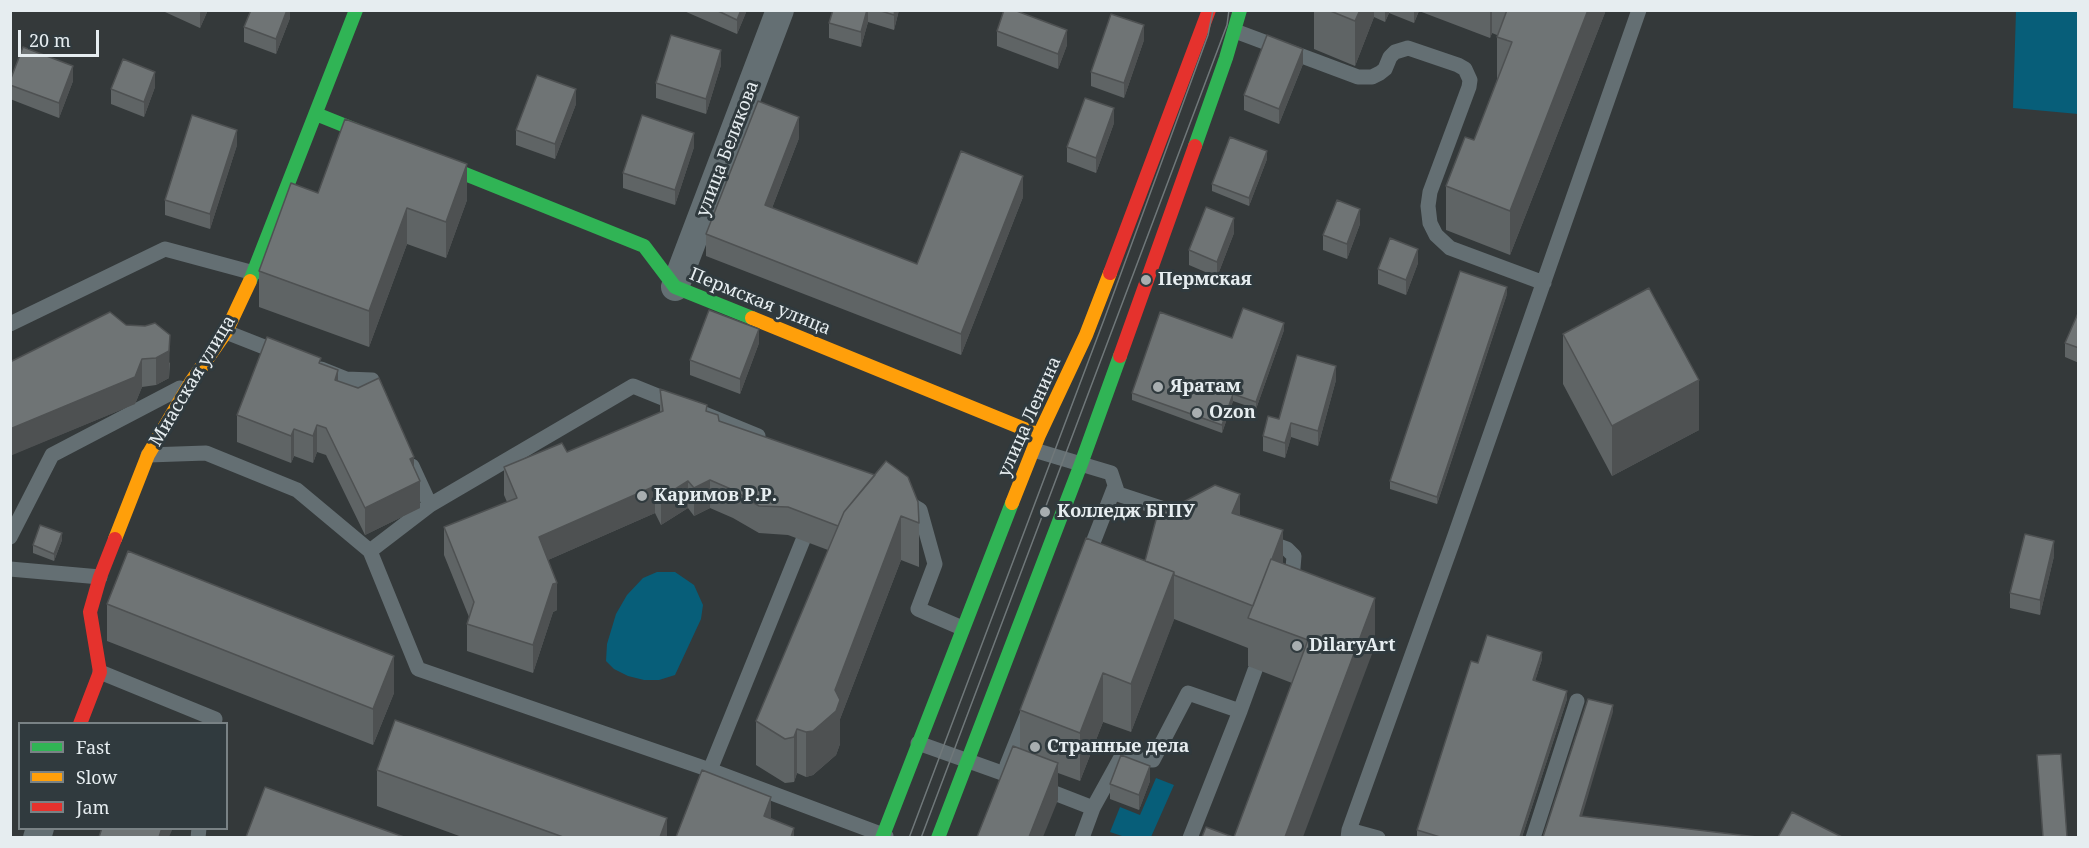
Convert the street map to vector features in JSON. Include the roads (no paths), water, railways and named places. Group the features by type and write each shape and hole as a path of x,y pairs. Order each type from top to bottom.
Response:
{"street":[{"name":"Миасская улица","path":"100,672 90,612 100,577 148,454 191,382 226,332 254,273 356,10"},
{"name":"улица Белякова","path":"675,286 780,10"},
{"name":"улица Ленина","path":"885,837 962,628 1037,442 1086,335 1209,10"},
{"path":"938,837 1081,464 1235,31 1240,10"},
{"name":"Пермская улица","path":"316,114 644,246 675,286 1037,442"},
{"path":"80,722 100,672"}],"lane":[{"path":"1378,837 1348,834 1639,10"},
{"path":"1235,31 1358,77 1372,77 1380,73 1395,52 1408,48 1465,69 1470,80 1469,87 1430,192 1428,206 1431,223 1436,235 1450,248 1544,283"},
{"path":"10,324 165,249 254,273"},
{"path":"226,332 346,379 372,380 386,411"},
{"path":"10,537 52,455 191,382"},
{"path":"370,551 430,505 633,386 777,443"},
{"path":"1037,442 1081,464 1112,473 1118,494 1197,520"},
{"path":"148,454 206,453 297,490 370,551 418,669 710,770 885,837"},
{"path":"406,453 430,505"},
{"path":"1081,574 1115,486"},
{"path":"891,492 920,510 934,564 918,609 962,628"},
{"path":"1253,538 1287,549 1294,556 1293,568 1281,600"},
{"path":"710,770 803,540"},
{"path":"10,569 100,577"},
{"path":"1190,837 1255,670"},
{"path":"100,672 215,719 214,722"},
{"path":"1082,837 1093,808 1120,759 1153,760 1188,693 1240,711"},
{"path":"1004,773 1034,696"},
{"path":"1533,837 1577,701"},
{"path":"918,743 1004,773 1093,808"}],"tram line":[{"path":"909,838 1105,317 1208,35 1213,10"},
{"path":"921,838 1227,25 1229,10"}],"place":[{"name":"Пермская","path":"1146,280"},
{"name":"Яратам","path":"1158,387"},
{"name":"Ozon","path":"1197,413"},
{"name":"Каримов Р.Р.","path":"642,496"},
{"name":"Колледж БГПУ","path":"1045,512"},
{"name":"DilaryArt","path":"1297,646"},
{"name":"Странные дела","path":"1035,747"}]}
